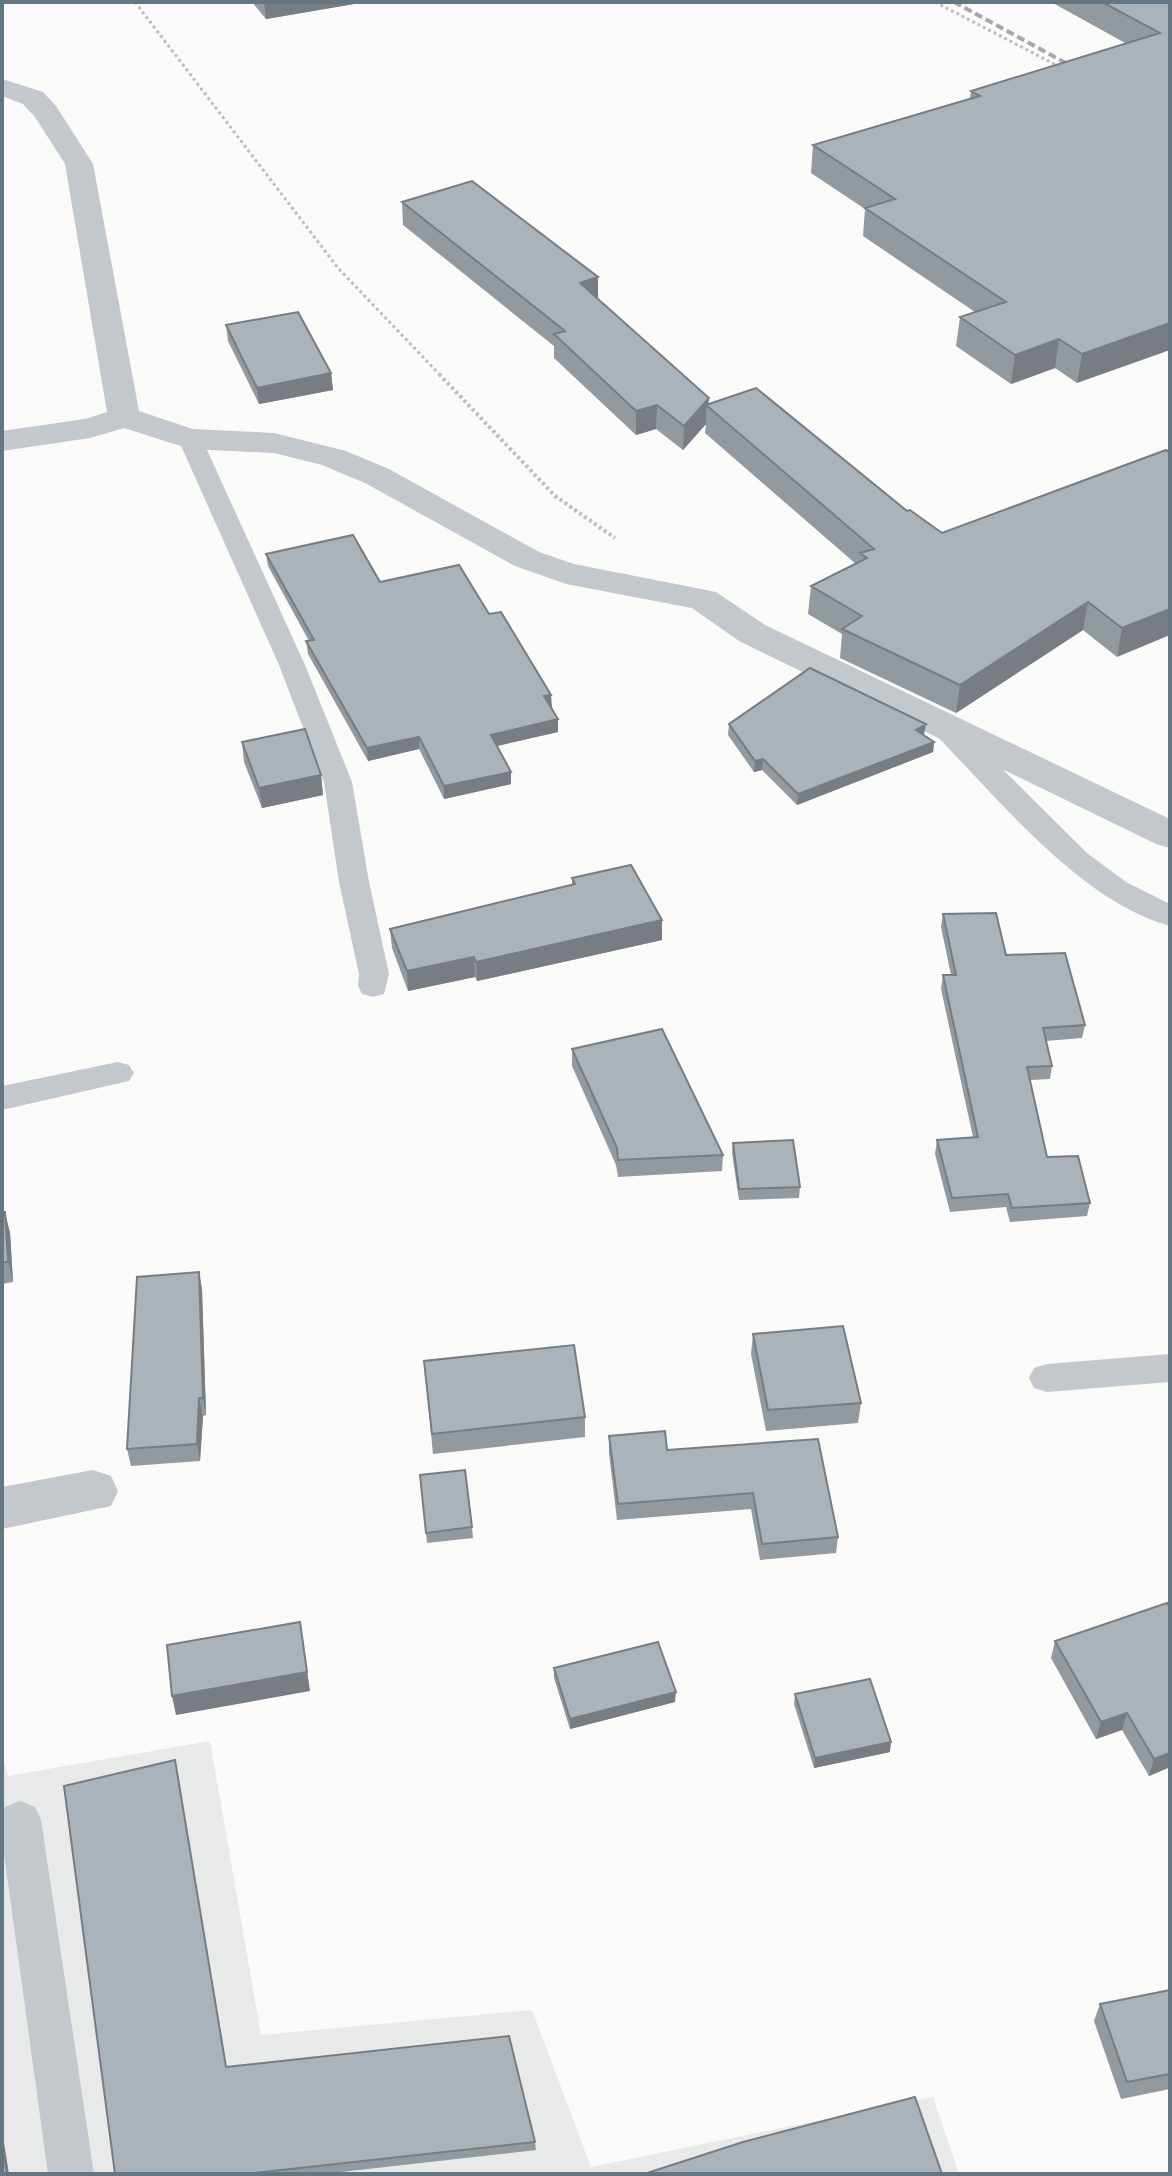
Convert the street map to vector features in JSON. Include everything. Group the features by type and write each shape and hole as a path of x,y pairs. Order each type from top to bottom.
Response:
{"street":[{"path":"2,87 33,98 46,112 79,164 124,417"},
{"path":"2,441 90,428 124,417 190,439 274,443 334,458 377,476 547,567 703,600 752,633 1170,835"},
{"path":"2,1508 93,1491"}],"lane":[{"path":"190,439 292,665 338,782 354,882 374,974 373,986"},
{"path":"942,725 1078,861 1116,889 1170,916"},
{"path":"2,1098 118,1073"},
{"path":"1047,1378 1170,1368"},
{"path":"20,1820 71,2174"}],"path":[{"path":"135,2 338,268 555,496 626,546"},
{"path":"935,2 1063,68"}],"shaded area":[{"path":"210,1741 261,2035 532,2010 591,2167 933,2097 959,2174 2,2174 2,1752 8,1776"}],"building":[{"path":"1102,2 1170,2 1170,323 1082,354 1059,339 1015,355 960,317 1006,302 865,208 895,199 813,145 980,96 971,91 1160,33"},
{"path":"472,181 598,277 580,283 709,398 684,426 657,405 636,411 554,334 565,331 402,202"},
{"path":"298,312 331,373 257,388 226,325"},
{"path":"756,388 907,511 910,510 942,533 1166,450 1170,453 1170,609 1122,628 1088,602 960,685 842,629 862,616 811,586 867,558 860,553 874,549 706,405"},
{"path":"353,535 380,582 459,565 489,614 501,612 551,695 544,696 558,719 491,735 511,772 444,786 419,737 367,748 306,641 314,640 266,554"},
{"path":"810,668 926,724 916,730 934,742 798,794 763,759 755,761 729,724"},
{"path":"305,729 321,775 259,788 242,742"},
{"path":"631,865 662,920 476,962 474,957 407,971 390,929 575,884 572,878"},
{"path":"996,913 1006,955 1065,953 1085,1025 1043,1028 1052,1066 1027,1067 1047,1157 1078,1156 1090,1203 1012,1208 1008,1194 952,1198 937,1140 978,1137 943,975 956,975 943,914"},
{"path":"662,1029 723,1155 618,1160 617,1148 572,1049"},
{"path":"793,1140 800,1187 739,1189 733,1143"},
{"path":"2,1212 5,1212 8,1262 2,1262"},
{"path":"199,1272 203,1398 199,1398 197,1444 127,1449 137,1277"},
{"path":"843,1326 861,1403 768,1410 753,1334"},
{"path":"574,1345 585,1417 432,1434 424,1361"},
{"path":"665,1431 667,1450 818,1439 838,1537 762,1544 753,1493 618,1504 609,1436"},
{"path":"465,1470 472,1527 426,1533 420,1475"},
{"path":"1167,1603 1170,1608 1170,1753 1154,1759 1127,1713 1101,1722 1055,1641"},
{"path":"300,1622 307,1672 172,1696 167,1645"},
{"path":"658,1642 676,1692 570,1719 554,1668"},
{"path":"870,1679 891,1742 815,1758 795,1694"},
{"path":"175,1760 226,2067 509,2036 535,2142 244,2174 115,2174 64,1786"},
{"path":"1170,1990 1170,2074 1127,2082 1100,2004"},
{"path":"915,2097 942,2174 644,2174 743,2142"},
{"path":"2,2145 7,2174 2,2174"}],"railway":[{"path":"954,2 1084,73"}]}
